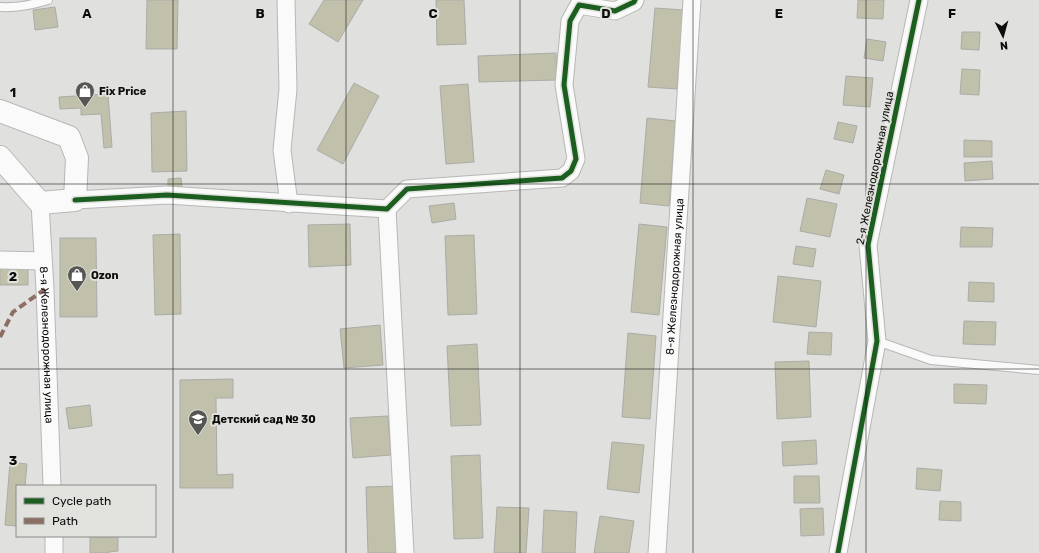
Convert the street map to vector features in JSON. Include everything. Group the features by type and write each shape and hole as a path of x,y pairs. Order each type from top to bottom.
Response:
{"street":[{"path":"286,0 288,89 282,150 289,204"},
{"path":"0,157 40,203 167,195 289,204 387,209 407,189 562,178 571,171 576,159 564,85 570,21 579,5 615,10 634,2 635,0"},
{"name":"8-я Железнодорожная улица","path":"657,553 692,0"},
{"name":"2-я Железнодорожная улица","path":"838,553 877,341 868,245 919,0"},
{"path":"0,111 68,137 76,158 75,200"},
{"name":"8-я Железнодорожная улица","path":"40,203 45,288 52,485"},
{"path":"387,209 405,553"},
{"path":"0,260 43,261"},
{"path":"54,537 54,553"}],"lane":[{"path":"0,8 12,8 48,0"},
{"path":"877,341 932,360 1039,370"}],"building":[{"path":"147,0 178,0 177,49 146,49"},
{"path":"324,0 363,0 338,42 309,24"},
{"path":"436,0 464,0 466,44 437,45"},
{"path":"858,0 884,0 883,19 857,18"},
{"path":"55,7 58,27 35,30 33,10"},
{"path":"655,8 684,10 677,89 648,87"},
{"path":"962,32 980,32 979,50 961,49"},
{"path":"867,39 886,42 883,61 864,58"},
{"path":"556,53 557,80 479,82 478,56"},
{"path":"962,69 980,70 979,95 960,94"},
{"path":"846,76 873,78 870,107 843,105"},
{"path":"354,83 379,96 343,164 317,150"},
{"path":"468,84 474,162 446,164 440,86"},
{"path":"108,94 112,147 104,148 101,114 81,115 81,108 60,109 59,97"},
{"path":"186,111 187,171 152,172 151,113"},
{"path":"647,118 676,121 669,206 640,203"},
{"path":"838,122 857,126 853,143 834,139"},
{"path":"964,140 992,141 992,157 964,157"},
{"path":"992,161 993,179 965,181 964,163"},
{"path":"826,170 844,175 839,194 820,189"},
{"path":"181,178 182,187 168,187 168,179"},
{"path":"807,198 837,204 830,237 800,231"},
{"path":"454,203 456,219 432,223 429,206"},
{"path":"350,224 351,265 309,267 308,225"},
{"path":"639,224 667,227 659,315 631,312"},
{"path":"961,227 993,228 992,247 960,247"},
{"path":"180,234 181,314 155,315 153,235"},
{"path":"474,235 477,314 448,315 445,236"},
{"path":"60,238 96,238 97,317 60,317"},
{"path":"796,246 816,249 813,267 793,264"},
{"path":"0,268 28,269 28,285 0,285"},
{"path":"778,276 821,281 816,327 773,322"},
{"path":"969,282 994,283 994,302 968,301"},
{"path":"964,321 996,322 995,345 963,344"},
{"path":"380,325 383,365 344,368 340,329"},
{"path":"809,332 832,333 831,355 807,354"},
{"path":"628,333 656,336 650,419 622,417"},
{"path":"477,344 481,425 451,426 447,346"},
{"path":"809,361 811,417 777,419 775,362"},
{"name":"Детский сад № 30","path":"233,379 233,398 216,398 217,475 233,474 233,488 180,488 180,380"},
{"path":"954,384 987,385 986,404 954,403"},
{"path":"90,405 92,426 69,429 66,408"},
{"path":"388,416 391,455 353,458 350,418"},
{"path":"816,440 817,464 783,466 782,442"},
{"path":"612,442 644,445 639,493 607,489"},
{"path":"480,455 483,538 454,539 451,456"},
{"path":"10,462 27,464 25,485 16,485 16,526 5,525"},
{"path":"917,468 942,470 940,491 916,489"},
{"path":"794,476 819,476 820,503 794,503"},
{"path":"397,486 399,553 368,553 366,487"},
{"path":"940,501 961,502 961,521 939,520"},
{"path":"497,507 529,508 526,553 494,553"},
{"path":"823,508 824,535 801,536 800,509"},
{"path":"544,510 577,512 575,553 542,553"},
{"path":"600,516 634,521 629,553 594,553"},
{"path":"90,537 118,537 118,551 109,553 90,553"}],"marked path":[{"path":"0,337 13,312 45,289"}],"cycle path":[{"path":"75,200 167,195 387,209 407,189 562,178 571,171 576,159 564,85 570,21 579,5 615,11 634,2 635,0"},
{"path":"838,553 877,341 868,245 919,0"}],"place":[{"name":"Fix Price","path":"85,108"},
{"name":"Ozon","path":"77,292"},
{"name":"Детский сад № 30","path":"198,436"}]}
